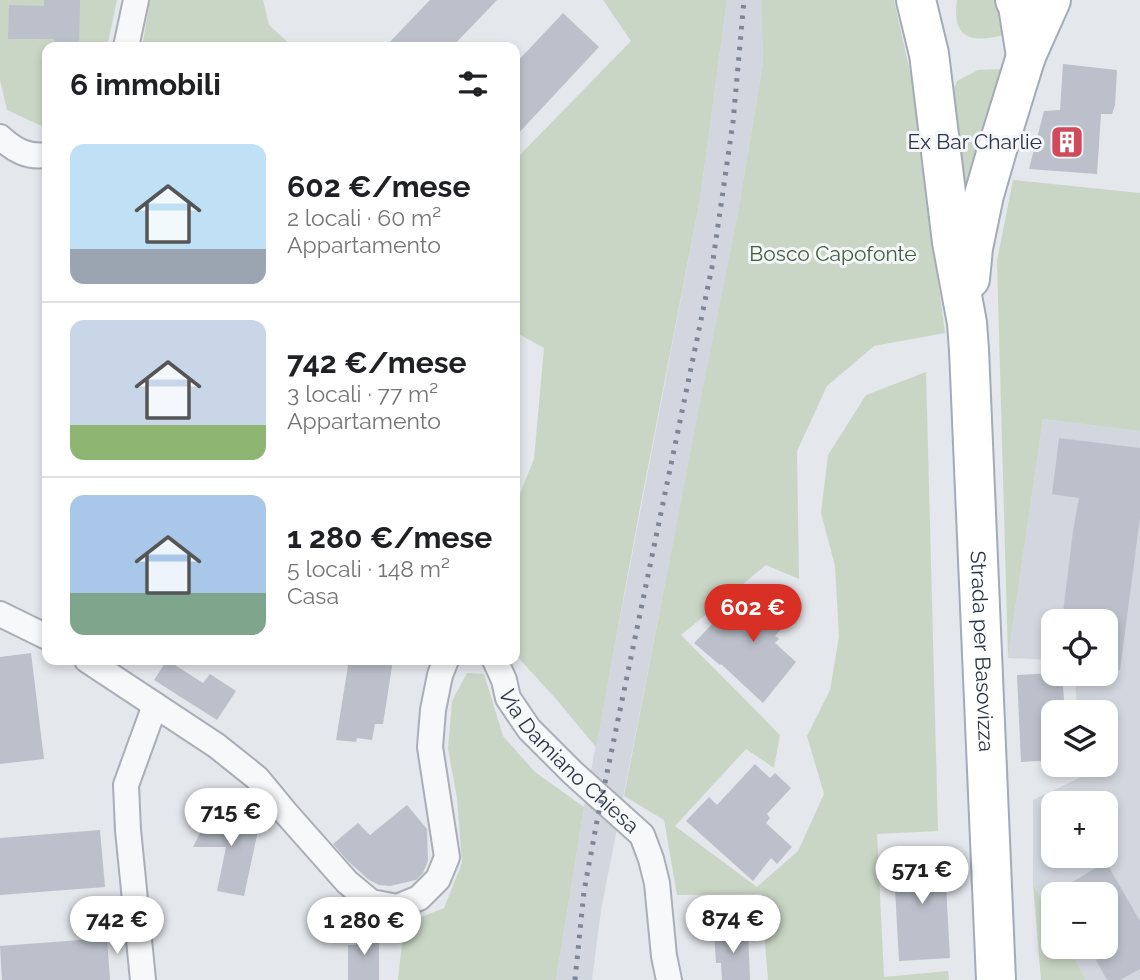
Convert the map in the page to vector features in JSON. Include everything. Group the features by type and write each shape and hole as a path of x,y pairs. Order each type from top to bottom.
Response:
{"main road":[{"name":"Strada per Basovizza","path":"916,0 929,54 951,242 970,350 996,980"},
{"name":"Strada per Basovizza","path":"929,54 944,0"},
{"name":"Strada per Basovizza","path":"1015,0 1026,56"},
{"name":"Strada per Basovizza","path":"967,323 973,248 984,195 1026,56 1051,0"}],"street":[{"path":"127,42 136,0"},
{"path":"0,137 12,149 42,156"},
{"path":"0,614 42,634"},
{"path":"95,665 217,746 257,778 347,882 371,902 397,907 419,898 438,879 447,857 430,747 433,710 444,665"},
{"name":"Via Damiano Chiesa","path":"497,665 508,698 529,729 642,835 657,883 664,956 670,980"},
{"path":"143,980 126,785 155,705"}],"shaded area":[{"path":"727,0 761,0 763,63 738,212 601,910 592,980 556,980 584,807 700,199"},
{"path":"1043,419 1140,431 1140,980 1086,980 1075,959 1118,959 1118,882 1041,882 1041,899 1033,884 1033,800 1041,796 1041,868 1118,868 1118,791 1052,791 1081,777 1118,777 1118,700 1076,700 1076,686 1118,686 1118,609 1041,609 1041,659 1008,658"}],"green space":[{"path":"0,0 117,0 108,42 42,42 42,126 7,110 0,80"},
{"path":"150,0 263,0 269,25 288,42 143,42"},
{"name":"Bosco Capofonte","path":"603,0 727,0 700,199 596,747 520,659 520,494 534,459 544,348 520,335 520,155 631,41"},
{"name":"Bosco Capofonte","path":"761,0 894,0 912,81 945,333 874,346 827,386 797,451 799,579 766,565 681,635 780,735 774,768 746,749 675,826 757,887 798,851 824,794 807,736 830,690 839,637 835,566 821,513 828,455 866,395 926,372 938,831 877,834 884,977 948,971 949,980 768,980 761,894 677,895 664,820 624,796 738,212 763,63"},
{"path":"957,0 1002,0 1008,34 976,38 962,32 956,14"},
{"path":"1003,69 980,136 963,205 951,95 957,81 978,70"},
{"path":"1013,180 1140,193 1140,431 1043,419 1008,658 997,261"},
{"path":"467,673 484,674 503,736 535,772 584,807 556,980 398,980 404,924 444,908 462,863 457,798 448,749 452,701"},
{"path":"1033,884 1041,899 1041,959 1075,959 1086,980 1041,980"}],"building":[{"path":"44,0 80,0 79,42 8,39 9,5 44,6"},
{"path":"430,0 497,0 457,42 390,42"},
{"path":"563,13 599,47 520,132 520,59"},
{"name":"Ex Bar Charlie","path":"1063,64 1117,70 1112,114 1101,114 1097,174 1029,169 1044,111 1060,110"},
{"path":"1059,438 1140,448 1140,518 1120,670 1118,609 1063,609 1079,498 1052,494"},
{"path":"766,586 779,600 784,594 799,609 775,636 779,639 775,643 796,662 763,703 694,643 718,618 727,626"},
{"path":"31,653 44,759 0,764 0,657"},
{"path":"164,665 175,665 203,683 210,674 236,691 217,720 154,680"},
{"path":"348,665 392,665 383,724 375,724 372,740 336,740"},
{"path":"1041,674 1041,686 1063,686 1064,700 1041,700 1041,761 1021,762 1017,675"},
{"path":"755,764 770,778 775,773 791,788 767,814 770,818 766,823 792,847 777,864 771,858 753,881 686,821 709,797 717,805"},
{"path":"407,805 427,829 428,861 423,873 416,880 390,886 379,885 369,880 333,844 358,823 370,835"},
{"path":"212,810 260,821 244,896 217,891 226,847 193,847"},
{"path":"100,830 105,887 0,895 0,838"},
{"path":"944,850 950,958 899,961 893,853"},
{"path":"1096,868 1109,868 1118,882 1072,882"},
{"path":"1118,883 1140,921 1140,969 1120,980 1107,980 1096,960 1118,959"},
{"path":"748,931 750,980 722,980 721,963 716,963 714,932"},
{"path":"356,932 379,932 379,980 348,980 348,945 356,945"},
{"path":"107,938 110,980 2,980 0,946"}],"railway":[{"path":"575,980 584,891 597,821 712,267 733,122 744,0"}],"place":[{"name":"Ex Bar Charlie","path":"1067,142"}]}
